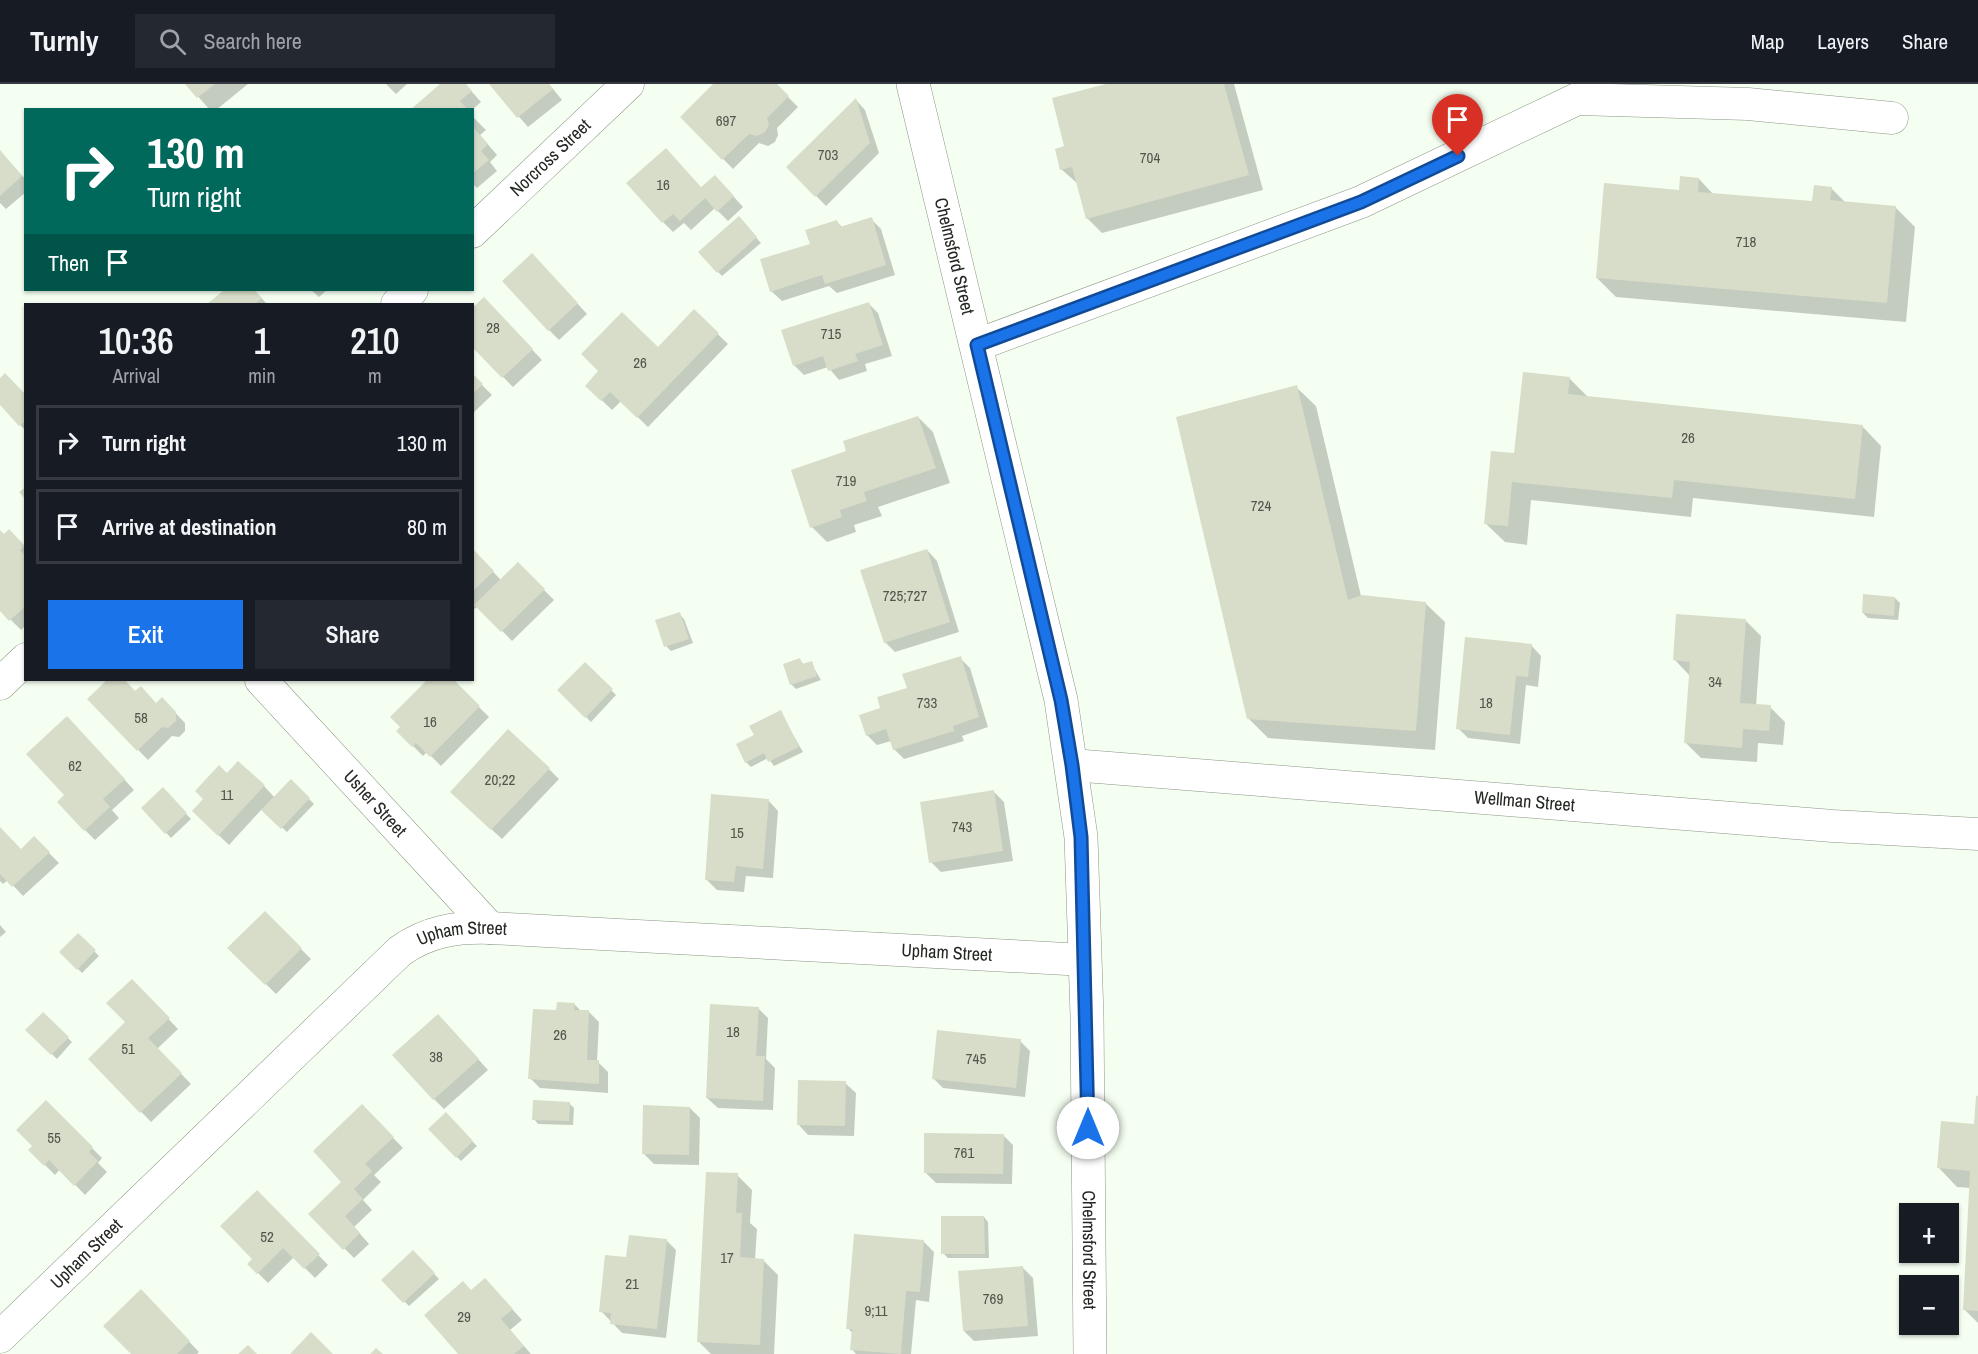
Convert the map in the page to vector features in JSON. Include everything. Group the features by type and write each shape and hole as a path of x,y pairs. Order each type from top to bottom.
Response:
{"main road":[{"name":"Chelmsford Street","path":"913,84 1061,700 1072,765 1081,837 1085,960 1090,1354"}],"street":[{"name":"Norcross Street","path":"474,230 628,84"},
{"path":"977,345 1361,202 1577,99 1748,104 1892,118"},
{"path":"398,303 411,291"},
{"path":"0,684 24,661"},
{"name":"Usher Street","path":"262,681 490,928"},
{"name":"Wellman Street","path":"1072,765 1833,826 1978,834"},
{"name":"Upham Street","path":"0,1337 400,951 416,940 435,932 490,928 1085,960"}],"building":[{"path":"185,84 215,84 197,98"},
{"path":"440,84 466,84 472,91 460,101 466,108 412,108"},
{"path":"489,84 549,84 553,89 517,118"},
{"path":"713,84 777,84 789,96 767,118 769,125 765,132 757,136 749,134 722,160 680,117"},
{"path":"1106,84 1224,84 1249,175 1086,219 1072,167 1060,170 1055,149 1064,146 1052,98"},
{"path":"856,98 870,143 815,197 786,167"},
{"path":"474,128 488,144 481,151 489,160 474,172"},
{"path":"666,148 701,187 715,175 734,196 717,212 705,198 680,221 673,214 662,223 626,183"},
{"path":"0,150 22,176 0,196"},
{"path":"1680,176 1699,178 1698,192 1812,201 1814,185 1832,187 1830,200 1896,206 1887,303 1596,278 1604,183 1679,190"},
{"path":"739,216 757,237 717,273 698,252"},
{"path":"872,217 886,265 825,284 822,275 770,292 760,259 810,244 805,230 837,220 840,227"},
{"path":"532,253 578,303 548,331 502,281"},
{"path":"223,291 255,291 262,298 256,303 208,303"},
{"path":"484,297 533,349 502,378 474,349 474,306"},
{"path":"869,302 883,345 855,354 858,361 828,371 823,356 793,366 781,330"},
{"path":"694,309 719,333 637,418 610,392 601,401 585,386 598,371 581,354 622,312 658,347"},
{"path":"1523,372 1570,377 1568,394 1863,425 1855,499 1674,480 1672,498 1512,482 1508,526 1484,524 1491,451 1514,453"},
{"path":"5,373 24,393 24,422 19,426 0,405 0,378"},
{"path":"474,375 483,384 474,392"},
{"path":"1297,385 1348,600 1362,595 1426,602 1416,731 1247,719 1176,417"},
{"path":"918,416 936,468 864,492 867,501 840,510 842,517 810,528 791,470 846,451 843,441"},
{"path":"24,488 24,498 19,492"},
{"path":"9,529 24,545 20,550 24,554 24,608 9,621 0,611 0,530 4,534"},
{"path":"927,549 950,622 884,643 860,570"},
{"path":"474,550 494,571 474,590"},
{"path":"518,562 545,589 501,632 474,605"},
{"path":"1863,594 1895,597 1894,616 1862,613"},
{"path":"680,612 689,639 664,647 655,620"},
{"path":"1676,614 1746,619 1740,703 1771,705 1769,731 1743,729 1742,748 1684,743 1690,662 1673,660"},
{"path":"1465,637 1532,644 1528,677 1516,676 1510,735 1456,729"},
{"path":"961,656 979,717 953,726 954,731 893,750 886,729 866,736 859,715 880,708 877,697 907,688 902,674"},
{"path":"800,658 802,664 812,661 817,676 790,685 783,664"},
{"path":"585,662 613,689 585,718 557,690"},
{"path":"106,681 126,681 135,691 141,686 156,703 162,697 176,712 176,721 168,728 162,727 137,751 87,699"},
{"path":"426,681 455,681 480,706 430,757 416,743 412,747 396,731 400,727 390,717"},
{"path":"781,710 799,747 768,762 764,753 745,763 736,744 754,735 749,726"},
{"path":"67,716 125,779 103,799 110,807 84,831 57,802 64,795 26,754"},
{"path":"508,729 550,768 491,830 450,792"},
{"path":"238,761 265,785 218,836 192,811 203,799 195,791 219,765 227,773"},
{"path":"291,779 310,798 281,829 261,810"},
{"path":"163,787 187,813 165,834 141,808"},
{"path":"994,790 1003,851 929,863 920,802"},
{"path":"711,794 769,799 763,869 736,866 734,882 705,880"},
{"path":"0,827 21,849 34,836 50,852 12,887 0,874"},
{"path":"265,911 302,948 265,985 227,948"},
{"path":"78,933 96,950 77,970 59,952"},
{"path":"132,979 170,1018 148,1038 182,1073 140,1113 88,1059 125,1022 106,1003"},
{"path":"557,1002 575,1003 574,1010 589,1010 587,1060 599,1060 599,1084 528,1079 533,1009 556,1010"},
{"path":"710,1004 759,1007 756,1056 765,1056 763,1101 706,1098"},
{"path":"43,1012 69,1037 51,1055 25,1030"},
{"path":"438,1014 479,1059 433,1100 392,1055"},
{"path":"937,1030 1021,1039 1016,1088 932,1079"},
{"path":"798,1080 846,1081 845,1126 797,1125"},
{"path":"1976,1096 1978,1096 1978,1311 1963,1310 1970,1171 1937,1168 1941,1121 1974,1124"},
{"path":"46,1100 93,1147 89,1152 98,1161 74,1186 49,1160 44,1166 28,1150 32,1146 16,1130"},
{"path":"533,1100 570,1102 569,1121 532,1120"},
{"path":"362,1104 394,1137 365,1164 372,1171 354,1189 363,1199 345,1216 360,1233 343,1250 308,1214 341,1182 313,1151"},
{"path":"643,1105 690,1107 689,1155 642,1154"},
{"path":"446,1112 473,1141 456,1158 428,1129"},
{"path":"924,1133 1004,1134 1003,1174 924,1173"},
{"path":"706,1172 738,1173 736,1213 742,1213 740,1257 764,1259 760,1345 697,1342"},
{"path":"257,1190 320,1254 304,1269 283,1248 257,1274 247,1264 252,1259 220,1226"},
{"path":"941,1216 984,1216 985,1254 941,1254"},
{"path":"854,1234 924,1240 920,1292 906,1291 901,1354 850,1350 852,1329 846,1329"},
{"path":"629,1235 667,1239 657,1329 610,1324 611,1313 599,1312 605,1255 626,1257"},
{"path":"413,1250 435,1273 403,1303 381,1280"},
{"path":"1023,1266 1028,1326 963,1331 958,1271"},
{"path":"485,1278 513,1309 501,1319 524,1346 514,1354 458,1354 424,1315 463,1281 471,1290"},
{"path":"141,1289 190,1341 177,1354 131,1354 103,1326"},
{"path":"311,1332 333,1354 290,1354"},
{"path":"248,1345 257,1354 238,1354"},
{"path":"376,1348 383,1354 370,1354"}],"route":[{"path":"1088,1128 1081,837 1072,765 1061,700 977,345 1361,202 1458,156"}]}
